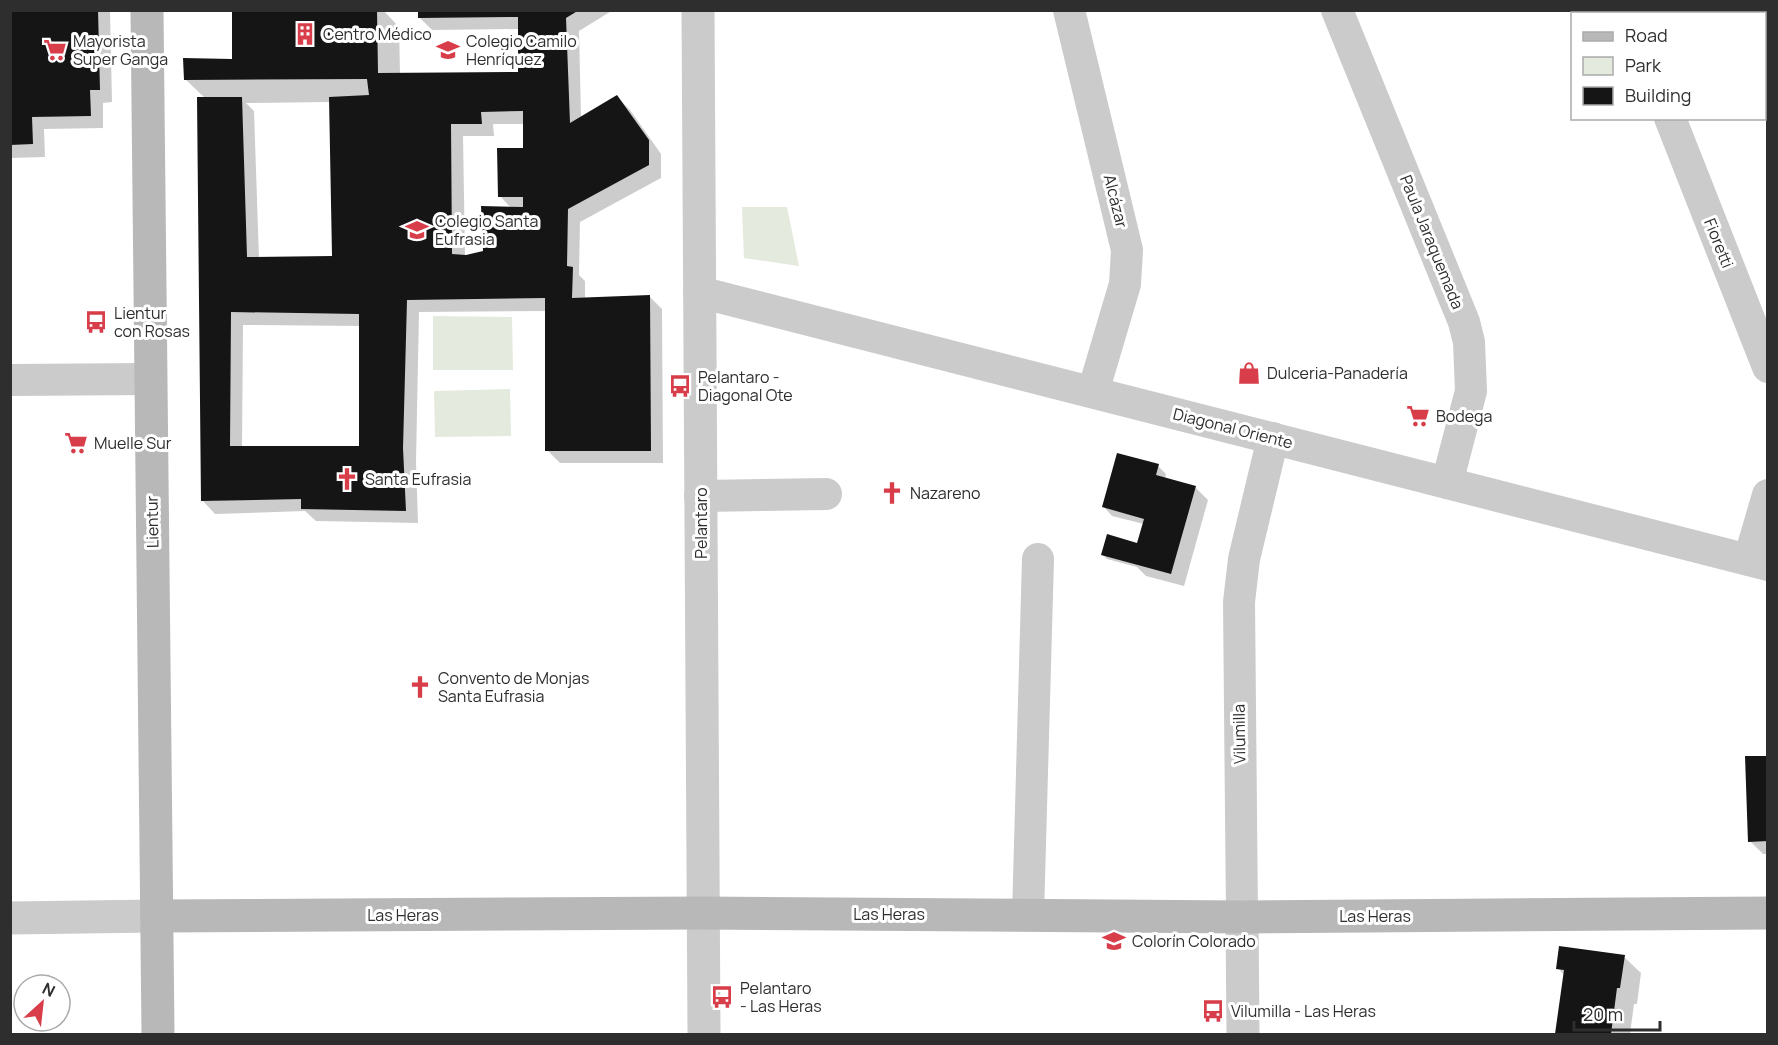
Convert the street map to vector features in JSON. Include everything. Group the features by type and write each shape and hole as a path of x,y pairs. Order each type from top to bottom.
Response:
{"main road":[{"name":"Lientur","path":"147,10 158,1035"},
{"name":"Las Heras","path":"157,916 702,913 1242,917 1767,913"}],"street":[{"name":"Pelantaro","path":"698,10 704,1035"},
{"name":"Alcázar","path":"1069,10 1127,249 1125,285 1093,392"},
{"name":"Paula Jaraquemada","path":"1337,10 1464,322 1469,342 1471,391 1447,483"},
{"name":"Fioretti","path":"1671,120 1767,368"},
{"name":"Diagonal Oriente","path":"699,291 1758,562"},
{"path":"10,380 151,379"},
{"name":"Vilumilla","path":"1243,1035 1239,602 1244,559 1273,438"},
{"path":"700,496 826,494"},
{"path":"1758,562 1767,495"},
{"path":"1028,915 1038,559"},
{"name":"Las Heras","path":"10,918 157,916"}],"green space":[{"path":"742,207 787,207 799,266 744,258"},
{"path":"433,316 512,317 513,370 433,370"},
{"path":"510,389 511,436 435,437 434,391"}],"building":[{"name":"Mayorista Super Ganga","path":"10,10 98,10 100,90 90,90 91,116 32,117 33,144 10,145"},
{"path":"232,10 377,10 378,73 518,72 518,17 418,18 418,10 579,10 566,18 570,123 617,95 649,140 649,165 568,209 567,266 573,267 572,298 650,295 651,451 545,451 545,298 407,300 403,448 406,511 301,509 301,499 201,501 197,97 242,97 247,257 332,256 329,97 369,95 367,79 184,80 183,58 232,59","holes":["523,111 523,148 497,148 498,197 523,197 523,207 481,206 483,251 466,255 452,254 451,124 482,124 481,112","231,312 359,314 359,446 230,446"]},
{"path":"1117,453 1159,464 1156,475 1196,486 1171,574 1101,555 1107,534 1137,543 1144,519 1102,507"},
{"path":"1745,756 1768,756 1768,841 1748,842"},
{"path":"1559,946 1625,955 1620,988 1617,988 1611,1034 1555,1034 1564,970 1556,969"}],"place":[{"name":"Centro Médico","path":"305,34"},
{"name":"Mayorista Super Ganga","path":"55,50"},
{"name":"Colegio Camilo Henríquez","path":"448,50"},
{"name":"Colegio Santa Eufrasia","path":"417,230"},
{"name":"Lientur con Rosas","path":"96,322"},
{"name":"Dulceria-Panadería","path":"1249,373"},
{"name":"Pelantaro - Diagonal Ote","path":"680,386"},
{"name":"Bodega","path":"1418,416"},
{"name":"Muelle Sur","path":"76,443"},
{"name":"Santa Eufrasia","path":"347,479"},
{"name":"Nazareno","path":"892,493"},
{"name":"Convento de Monjas Santa Eufrasia","path":"420,687"},
{"name":"Colorín Colorado","path":"1114,941"},
{"name":"Pelantaro - Las Heras","path":"722,997"},
{"name":"Vilumilla - Las Heras","path":"1213,1011"}]}
